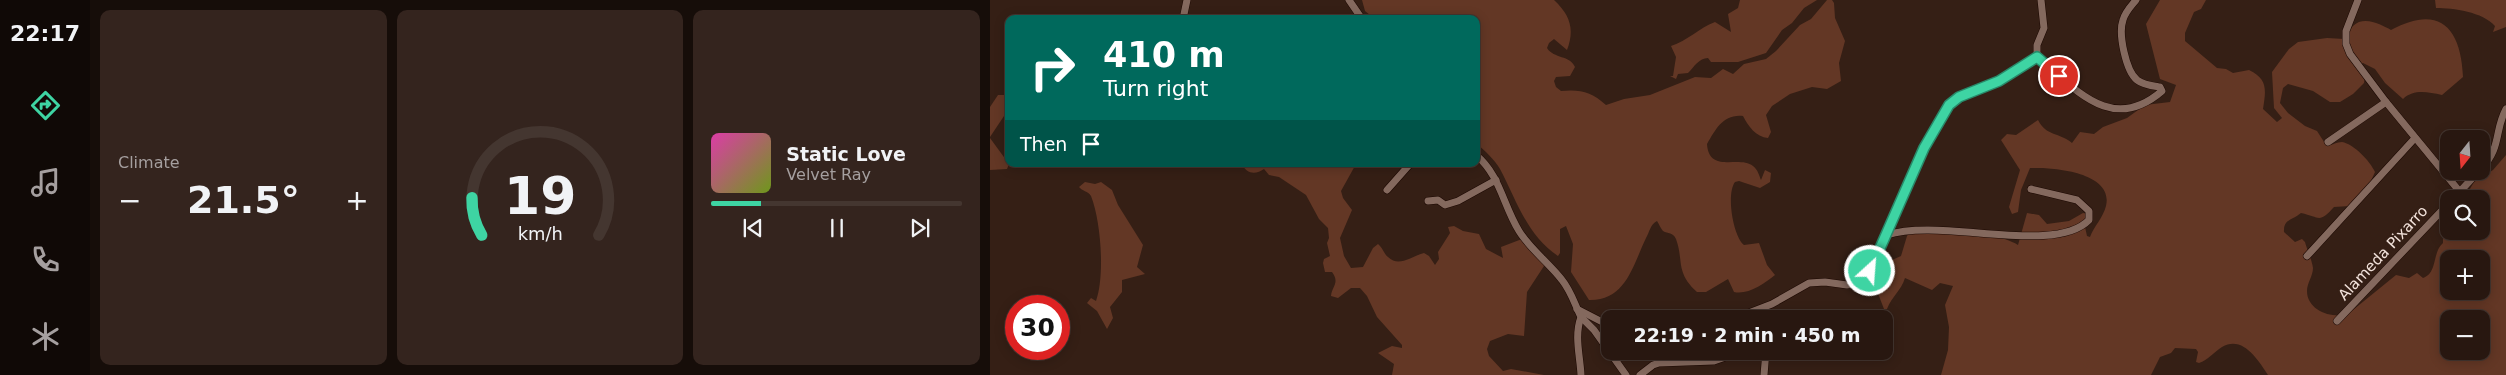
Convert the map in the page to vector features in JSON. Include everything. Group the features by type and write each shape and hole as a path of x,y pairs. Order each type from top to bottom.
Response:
{"street":[{"path":"1184,15 1187,0"},
{"path":"1349,0 1359,15"},
{"path":"2037,57 2038,45 2044,28 2041,0"},
{"path":"2037,57 2079,93 2097,105 2126,108 2158,94 2162,91 2160,87 2142,83 2135,78 2122,44 2122,20 2136,0"},
{"path":"2358,0 2346,31 2346,44 2350,54 2386,102 2458,190"},
{"path":"1756,310 1778,301 1809,283 1824,282 1847,286 1860,283 1870,271 1924,148 1949,105 1959,97 1999,81 2037,57"},
{"path":"2328,142 2386,102"},
{"path":"2490,156 2496,148 2501,120 2506,109"},
{"path":"2307,256 2416,138"},
{"path":"1480,158 1496,180 1510,215 1521,233 1562,280 1581,317 1594,330 1626,375"},
{"path":"1387,190 1407,167"},
{"path":"1428,201 1438,200 1445,204 1458,201 1496,180"},
{"path":"2462,190 2471,180"},
{"path":"1886,235 1902,229 1950,229 2034,237 2072,230 2084,225 2089,220 2090,211 2077,200 2031,189"},
{"name":"Alameda Pixarro","path":"2337,321 2440,212"},
{"path":"1577,309 1601,321"},
{"path":"1581,317 1578,326 1577,343 1581,375"},
{"path":"1640,375 1653,365 1659,363 1718,360"},
{"path":"1764,375 1765,360"}],"shaded area":[{"path":"1362,0 1554,0 1564,11 1570,23 1571,35 1567,50 1554,39 1547,48 1554,54 1573,63 1575,67 1570,76 1556,77 1554,81 1556,87 1561,91 1585,92 1596,97 1606,105 1624,99 1650,95 1695,77 1711,78 1723,69 1733,74 1744,64 1766,59 1800,25 1811,19 1827,0 1832,0 1835,18 1845,41 1839,63 1841,81 1827,89 1812,87 1790,94 1772,106 1766,115 1771,132 1768,138 1760,136 1753,130 1743,116 1736,116 1725,120 1707,144 1713,159 1747,163 1756,169 1761,180 1765,170 1771,173 1770,182 1760,188 1739,181 1735,182 1732,188 1731,205 1734,224 1740,240 1744,245 1759,243 1767,265 1775,275 1761,285 1745,292 1734,292 1728,279 1706,292 1697,292 1690,285 1683,272 1675,237 1663,231 1657,221 1651,226 1632,270 1620,288 1612,295 1602,299 1589,300 1571,272 1573,244 1566,226 1560,229 1560,253 1558,256 1547,248 1530,228 1500,169 1480,147 1480,15 1370,15 1365,11"},
{"path":"1740,0 1817,0 1804,8 1792,23 1782,30 1766,53 1738,62 1711,62 1708,58 1705,58 1697,63 1688,73 1678,74 1676,79 1670,76 1673,76 1676,57 1671,46 1715,22 1731,32 1728,14 1738,8"},
{"path":"2160,0 2206,0 2201,9 2194,12 2185,33 2185,41 2217,68 2226,69 2233,73 2249,70 2260,77 2265,91 2263,109 2277,122 2282,118 2274,108 2272,72 2289,49 2298,42 2327,38 2344,39 2353,26 2362,21 2373,22 2391,30 2422,19 2434,20 2444,25 2452,33 2458,45 2463,77 2442,95 2426,92 2416,93 2403,99 2385,83 2375,69 2363,63 2361,64 2365,76 2364,83 2353,94 2340,102 2330,102 2313,91 2288,84 2283,88 2280,103 2288,113 2305,126 2317,131 2326,145 2342,142 2352,146 2366,158 2375,172 2369,185 2350,206 2334,207 2325,216 2319,218 2301,213 2287,222 2284,232 2295,242 2302,239 2305,242 2313,268 2307,291 2311,304 2328,314 2348,314 2396,275 2409,278 2417,273 2423,278 2428,275 2431,272 2443,240 2490,240 2490,190 2469,190 2477,180 2490,180 2490,172 2506,155 2506,375 2268,375 2255,356 2249,351 2237,344 2230,344 2222,347 2199,363 2196,362 2198,352 2196,349 2175,348 2171,353 2160,357 2151,375 1941,375 1948,350 1949,327 1945,305 1953,286 1940,283 1932,290 1905,278 1887,309 1884,309 1872,278 1874,276 1883,277 1888,273 1892,260 1901,256 1907,236 1916,226 1929,234 1950,232 1988,235 2018,245 2027,213 2039,215 2047,224 2069,221 2083,213 2088,214 2085,227 2087,236 2090,237 2106,206 2106,195 2101,186 2092,179 2080,174 2053,169 2030,168 2021,190 2018,212 2012,214 2009,207 2020,170 2001,140 2007,134 2016,135 2038,120 2049,132 2072,143 2080,132 2094,134 2103,127 2127,118 2145,105 2170,102 2176,85 2160,79 2146,24"},
{"path":"2435,0 2506,0 2506,27 2493,32 2495,26 2483,17 2459,10 2436,8"},
{"path":"998,95 1005,95 1005,114 990,137 990,107"},
{"path":"990,138 1005,159 1005,167 1008,167 1007,169 990,170"},
{"path":"1244,167 1354,167 1341,191 1343,198 1352,210 1340,238 1344,256 1351,268 1363,267 1373,248 1378,244 1392,260 1406,260 1424,253 1429,256 1435,265 1439,259 1438,252 1450,233 1448,227 1454,226 1463,231 1479,234 1486,249 1503,258 1501,247 1522,239 1543,262 1544,266 1527,292 1524,336 1508,334 1490,341 1487,349 1489,356 1503,371 1511,369 1544,375 1392,375 1394,364 1378,353 1392,346 1402,348 1402,345 1377,317 1367,296 1360,288 1351,288 1338,298 1331,296 1335,279 1332,272 1325,272 1323,263 1324,259 1330,256 1327,243 1329,238 1328,228 1319,219 1306,195 1279,177 1269,175 1264,169 1258,172 1246,170"},
{"path":"1085,182 1095,184 1101,182 1112,190 1118,205 1143,245 1137,267 1145,274 1122,280 1122,292 1110,307 1113,318 1107,329 1097,311 1087,303 1091,298 1096,301 1099,290 1101,248 1097,219 1091,196 1079,187"}],"route":[{"path":"1870,271 1924,148 1949,105 1959,97 1999,81 2037,57 2059,76"}]}
